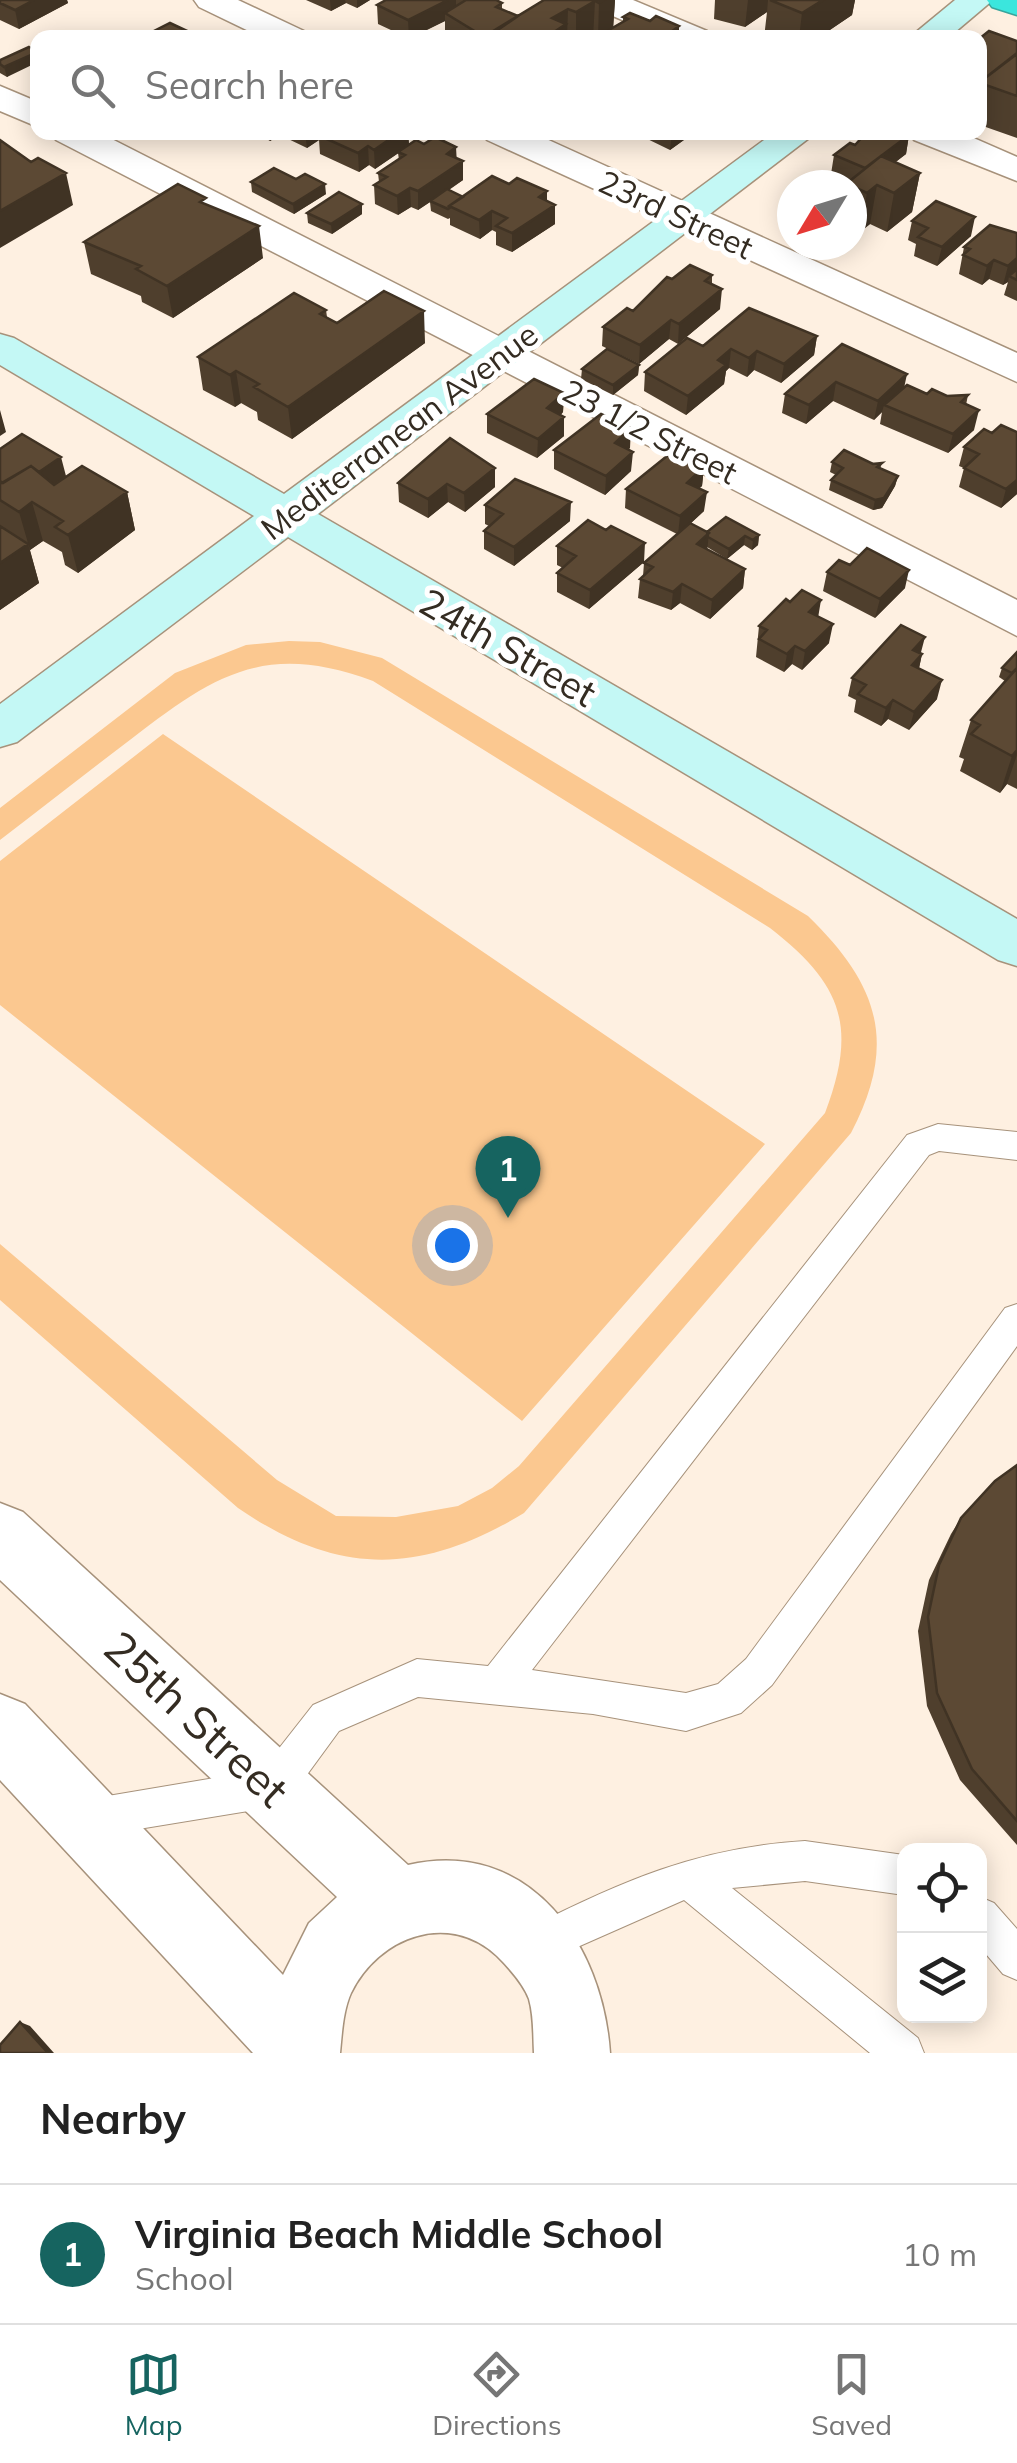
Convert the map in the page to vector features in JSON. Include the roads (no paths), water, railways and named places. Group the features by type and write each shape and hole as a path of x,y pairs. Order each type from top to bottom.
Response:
{"highway":[{"path":"1004,0 1017,5"}],"street":[{"path":"210,0 275,30"},
{"path":"604,0 676,30"},
{"path":"937,30 976,0"},
{"path":"0,97 30,112"},
{"name":"23 1/2 Street","path":"84,140 1017,620"},
{"name":"23rd Street","path":"517,140 1017,370"},
{"name":"Mediterranean Avenue","path":"0,728 788,140"},
{"path":"946,140 1017,170"},
{"name":"24th Street","path":"0,347 1017,944"},
{"name":"25th Street","path":"0,1534 394,1901"},
{"path":"0,1729 302,2052"},
{"path":"302,2052 310,1998 334,1949 354,1926 394,1901 453,1893 496,1906 540,1944 568,2004 572,2053"}],"lane":[{"path":"497,1686 918,1145 938,1137 1017,1146"},
{"path":"85,1819 273,1788 326,1718 417,1678 593,1695 686,1712 728,1700 759,1672 1017,1319"},
{"path":"540,1944 620,1901 713,1868 807,1860 897,1874"},
{"path":"687,1877 903,2053"},
{"path":"987,1926 1017,1960"}],"place":[{"name":"Virginia Beach Middle School","path":"508,1218"}]}
